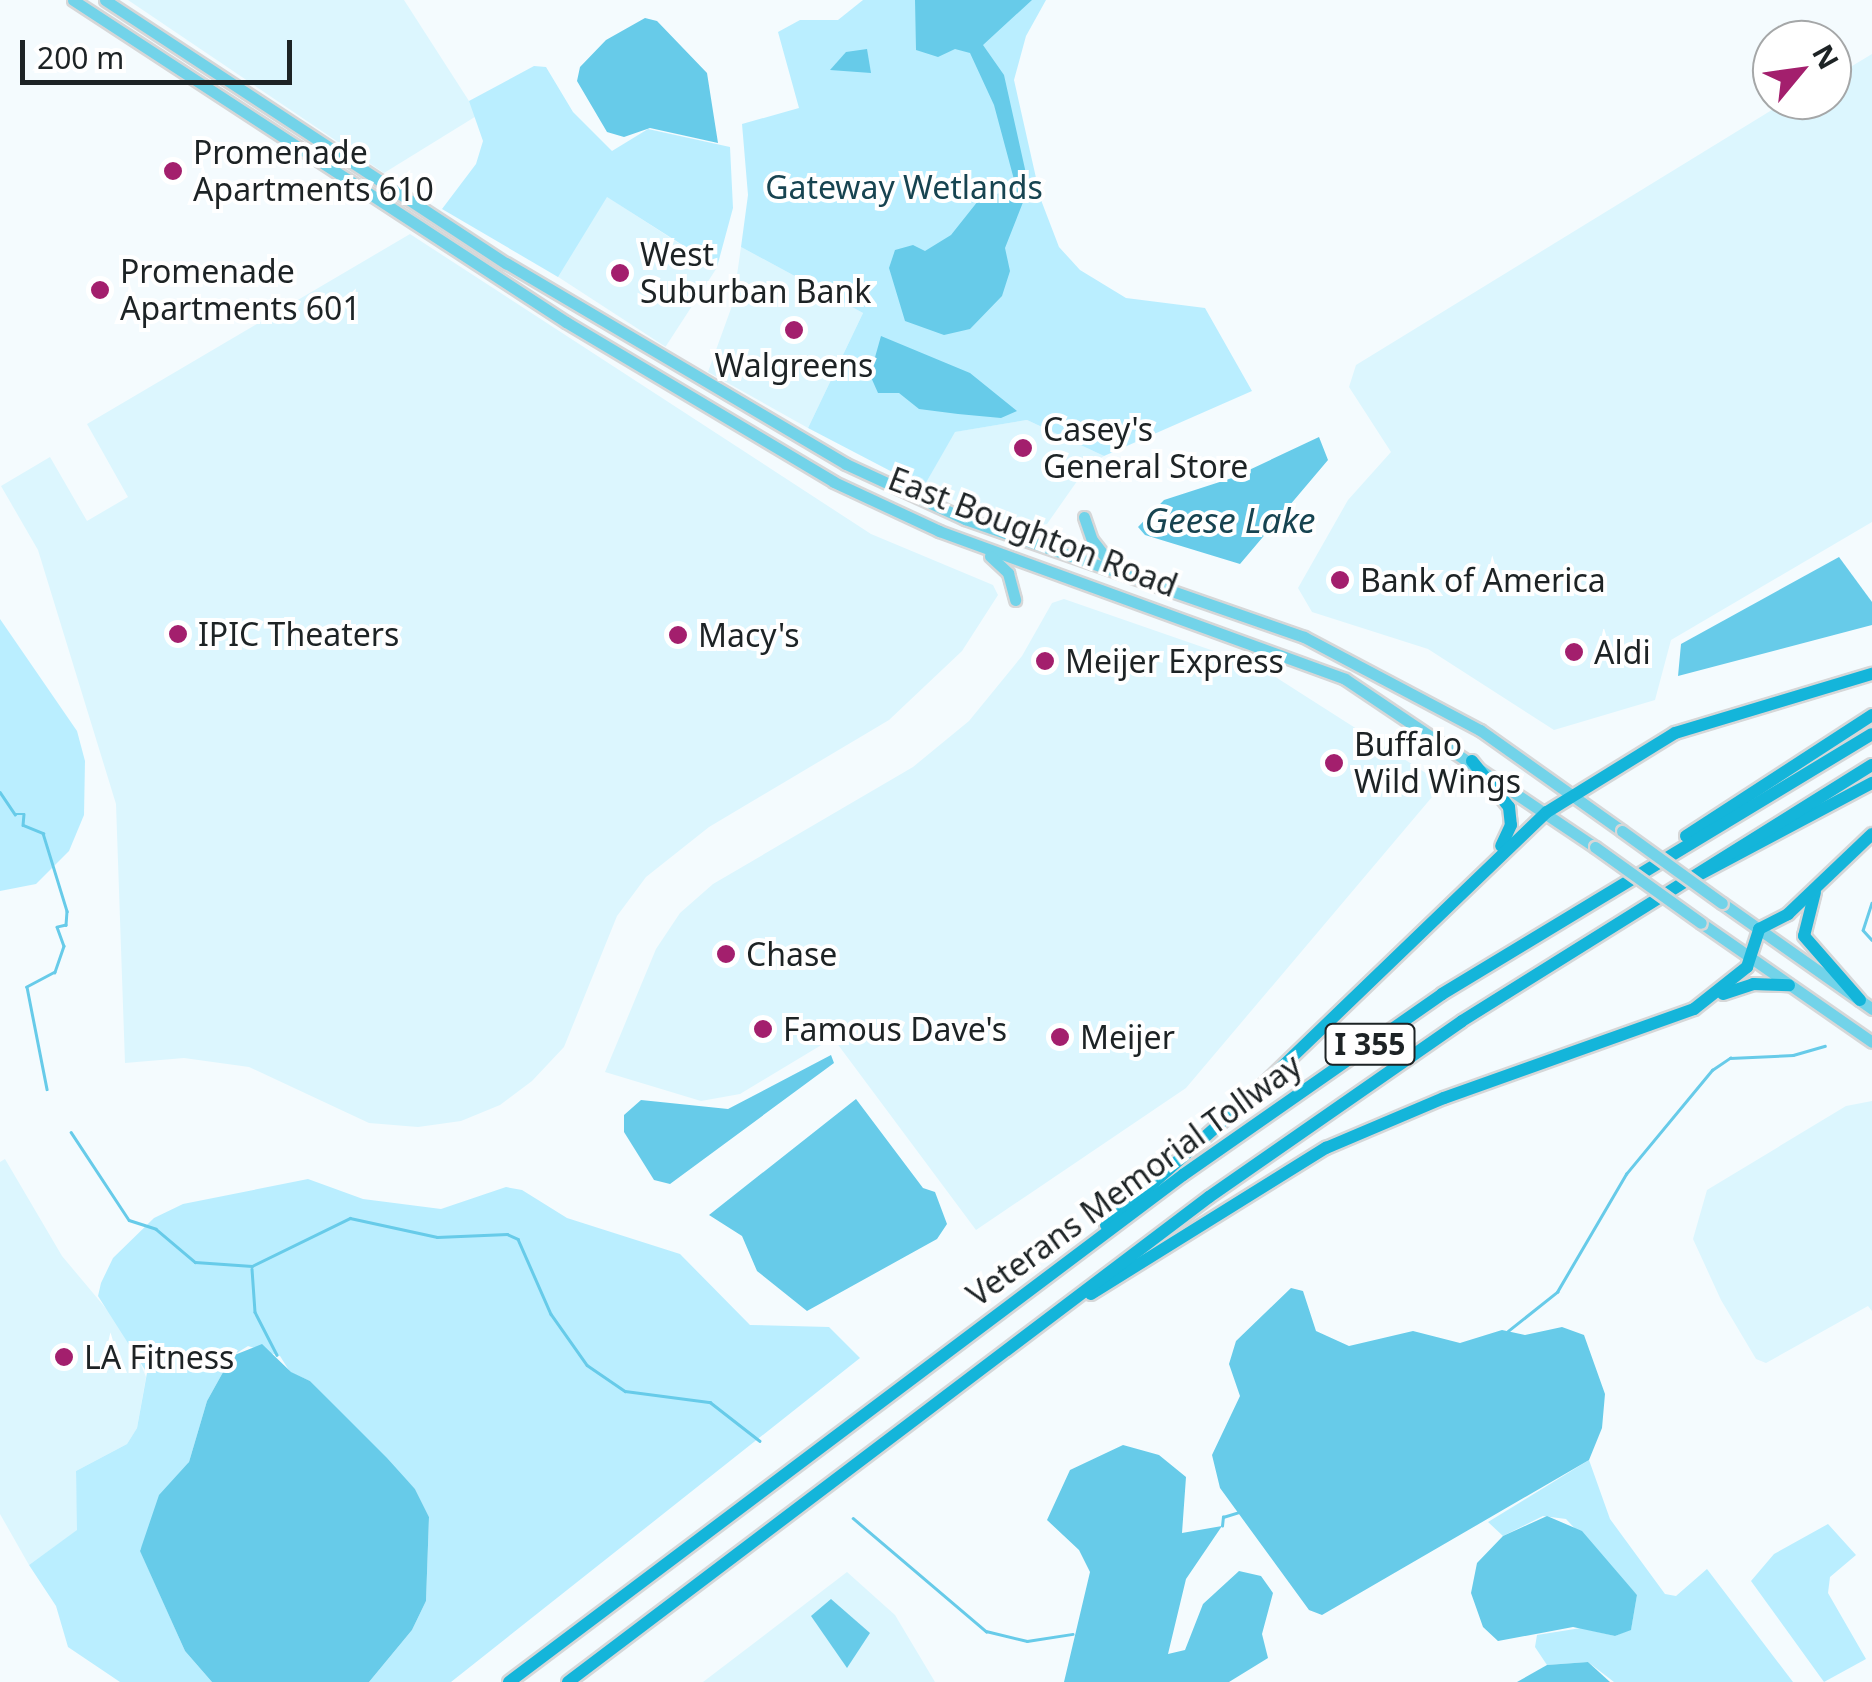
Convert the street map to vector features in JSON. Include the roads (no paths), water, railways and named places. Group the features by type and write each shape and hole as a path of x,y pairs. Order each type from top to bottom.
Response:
{"highway":[{"path":"1079,1252 1262,1086 1547,812 1578,798 1600,774 1674,734 1872,674"},
{"path":"1671,850 1700,822 1872,715"},
{"name":"Veterans Memorial Tollway","path":"509,1682 1079,1252 1442,994 1671,850 1872,734"},
{"path":"1472,761 1504,796 1511,816 1489,864"},
{"name":"Veterans Memorial Tollway","path":"568,1682 1209,1196 1462,1021 1672,886 1872,765"},
{"path":"1672,886 1716,870 1872,783"},
{"path":"1707,1000 1753,960 1759,929 1780,920 1872,834"},
{"path":"1819,884 1803,919 1804,936 1866,1004"},
{"path":"1062,1308 1135,1272 1326,1148 1444,1098 1660,1025 1707,1000 1752,984 1790,985"}],"main road":[{"name":"East Boughton Road","path":"73,0 654,376 834,482 978,547 1345,679 1547,812 1872,1042"},
{"name":"East Boughton Road","path":"105,0 506,263 846,464 966,519 1304,637 1480,730 1866,1004"},
{"path":"1084,517 1093,542 1118,572"},
{"path":"978,547 1008,574 1014,600"}],"water":[{"path":"915,0 1032,0 983,45 1004,75 1029,187 1005,248 1010,271 1002,296 970,329 944,335 905,321 889,268 895,250 913,245 925,251 951,235 978,201 1016,187 994,105 970,53 955,49 938,57 916,50"},
{"path":"645,18 657,21 707,73 718,143 650,128 624,137 607,132 577,81 580,67 606,40"},
{"path":"867,49 871,73 830,70 846,52"},
{"path":"881,336 970,373 1017,411 1001,418 919,409 899,393 878,393 870,375"},
{"name":"Geese Lake","path":"1319,437 1328,460 1240,564 1145,535 1138,527 1164,500 1232,478"},
{"path":"1839,557 1872,602 1872,625 1678,676 1681,644"},
{"path":"831,1055 834,1063 670,1184 654,1180 624,1132 624,1115 641,1100 728,1109"},
{"path":"856,1099 923,1188 935,1192 947,1224 937,1239 807,1311 757,1271 742,1236 709,1215"},
{"path":"1291,1288 1303,1291 1316,1331 1349,1346 1413,1331 1460,1343 1502,1330 1525,1335 1562,1327 1584,1335 1605,1394 1602,1428 1589,1460 1322,1615 1309,1610 1220,1488 1212,1455 1240,1396 1229,1364 1236,1341"},
{"path":"262,1344 291,1372 310,1381 387,1458 415,1489 429,1517 426,1601 412,1630 369,1682 212,1682 185,1651 140,1551 159,1495 189,1462 207,1401 232,1356"},
{"path":"1123,1445 1159,1455 1186,1477 1182,1533 1222,1526 1186,1579 1168,1654 1185,1650 1203,1604 1239,1571 1261,1576 1273,1593 1262,1634 1268,1658 1229,1682 1064,1682 1090,1572 1079,1550 1047,1520 1070,1470"},
{"path":"1547,1516 1582,1531 1637,1595 1631,1630 1615,1636 1573,1627 1498,1641 1483,1627 1471,1593 1477,1563 1503,1536"},
{"path":"831,1599 870,1633 847,1668 811,1616"},
{"path":"1588,1662 1610,1682 1517,1682 1547,1665"}],"waterway":[{"path":"0,792 15,814 24,814 23,825 43,833 67,911 66,925 57,927 64,946 55,972 27,987 47,1089"},
{"path":"1872,903 1863,930 1872,940"},
{"path":"1508,1331 1557,1292 1626,1174 1712,1070 1730,1058 1793,1055 1825,1046"},
{"path":"71,1132 129,1220 156,1229 195,1262 252,1266 350,1218 437,1237 507,1234 518,1239 551,1314 587,1365 625,1391 710,1402 760,1441"},
{"path":"252,1269 255,1312 277,1355"},
{"path":"1222,1526 1223,1517 1239,1512"},
{"path":"853,1518 986,1631 1027,1641 1072,1634"}],"place":[{"name":"Promenade Apartments 610","path":"173,171"},
{"name":"West Suburban Bank","path":"620,273"},
{"name":"Promenade Apartments 601","path":"100,290"},
{"name":"Walgreens","path":"794,330"},
{"name":"Casey's General Store","path":"1023,448"},
{"name":"Bank of America","path":"1340,580"},
{"name":"IPIC Theaters","path":"178,634"},
{"name":"Macy's","path":"678,635"},
{"name":"Aldi","path":"1574,652"},
{"name":"Meijer Express","path":"1045,661"},
{"name":"Buffalo Wild Wings","path":"1334,763"},
{"name":"Chase","path":"726,954"},
{"name":"Famous Dave's","path":"763,1029"},
{"name":"Meijer","path":"1060,1037"},
{"name":"LA Fitness","path":"64,1357"}],"park label":[{"name":"Gateway Wetlands","path":"904,187"}]}
